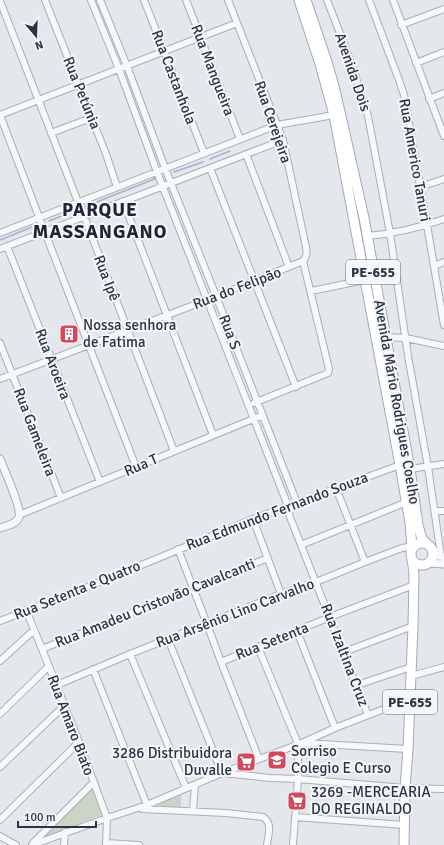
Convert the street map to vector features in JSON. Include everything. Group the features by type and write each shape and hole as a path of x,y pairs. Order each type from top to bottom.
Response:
{"main road":[{"name":"Avenida Mário Rodrigues Coelho","path":"299,0 322,70 334,115 407,502 413,547"},
{"name":"Avenida Mário Rodrigues Coelho","path":"306,0 334,86 364,218 410,469 419,531 423,540 428,545"},
{"path":"413,547 423,543 428,545"},
{"name":"PE-655","path":"428,545 432,551 439,556"},
{"name":"PE-655","path":"404,845 414,585 413,566 410,553 413,547"},
{"path":"412,560 421,565 428,563 439,556"}],"street":[{"name":"Rua Petúnia","path":"45,0 106,154 117,187"},
{"name":"Rua S","path":"91,0 287,506"},
{"name":"Rua S","path":"100,0 258,402 296,503"},
{"name":"Rua Castanhola","path":"144,0 204,153"},
{"name":"Rua Mangueira","path":"186,0 240,139"},
{"name":"Rua Cerejeira","path":"228,0 283,140 306,247 306,256 303,261"},
{"name":"Avenida Dois","path":"327,0 344,42 368,116 390,233 408,356 428,466 435,511 439,556"},
{"name":"Rua Americo Tanuri","path":"369,0 402,88 442,304 444,325"},
{"path":"392,0 444,136"},
{"path":"0,1 78,202"},
{"path":"401,25 444,9"},
{"path":"136,467 0,115 237,23"},
{"path":"416,63 444,52"},
{"path":"429,99 444,93"},
{"path":"1,231 39,218 277,125 334,115"},
{"path":"51,133 92,118"},
{"path":"0,249 283,140"},
{"path":"246,154 289,267"},
{"path":"210,168 296,387"},
{"path":"420,187 444,179"},
{"path":"123,201 213,435"},
{"name":"Rua Ipê","path":"84,216 174,451"},
{"path":"367,236 427,225 444,219"},
{"name":"Rua Aroeira","path":"7,246 100,482"},
{"path":"249,405 328,374 329,369 303,261"},
{"name":"Rua do Felipão","path":"0,379 207,300 303,261"},
{"path":"434,266 444,262"},
{"path":"311,291 365,280"},
{"path":"385,337 406,338 444,346"},
{"name":"Rua Gameleira","path":"0,343 61,498"},
{"name":"Rua T","path":"0,528 14,522 20,515 263,415"},
{"path":"0,459 20,515"},
{"path":"410,469 444,464"},
{"name":"Rua Edmundo Fernando Souza","path":"155,559 253,519 400,465"},
{"path":"336,488 365,562"},
{"path":"301,545 407,502"},
{"name":"Rua Izaltina Cruz","path":"287,506 368,715"},
{"path":"435,511 444,511"},
{"path":"253,519 281,594"},
{"name":"Rua Arsênio Lino Carvalho","path":"57,686 93,669 281,594 316,582 402,548 413,547"},
{"path":"178,550 220,662 259,758"},
{"name":"Rua Amadeu Cristovão Cavalcanti","path":"42,649 268,558"},
{"name":"Rua Setenta e Quatro","path":"0,621 155,559"},
{"path":"428,563 444,564"},
{"name":"Rua Setenta","path":"220,662 330,617 414,585"},
{"name":"Rua Amaro Biato","path":"26,610 94,782 106,818 106,844"},
{"path":"344,652 413,626"},
{"path":"0,661 34,630"},
{"path":"297,631 335,728"},
{"path":"168,639 222,773"},
{"path":"258,647 300,744 293,845"},
{"path":"130,654 186,788"},
{"path":"0,714 49,666"},
{"path":"357,685 411,666"},
{"path":"411,676 444,667"},
{"path":"93,669 147,805"},
{"path":"31,845 65,832 147,805 222,773 300,744 335,728 410,698"},
{"path":"0,767 64,706"},
{"path":"0,820 79,742"},
{"path":"300,744 408,749"},
{"path":"222,773 270,778 444,790"},
{"path":"31,845 94,782"},
{"path":"193,811 195,785"},
{"path":"135,808 263,817 267,820 269,825 267,845"},
{"path":"295,817 404,825"},
{"path":"64,845 65,832"},
{"path":"0,836 16,845"},
{"path":"106,844 139,845"}],"green space":[{"path":"90,789 92,789 102,813 101,815 42,838"},
{"path":"181,792 181,809 147,807"}],"waterway":[{"path":"210,159 230,151"},
{"path":"174,172 203,162"},
{"path":"49,221 157,178"},
{"path":"0,240 37,225"}],"place":[{"name":"Nossa senhora de Fatima","path":"69,334"},
{"name":"Sorriso Colegio E Curso","path":"277,760"},
{"name":"3286 Distribuidora Duvalle","path":"246,762"},
{"name":"3269 -MERCEARIA DO REGINALDO","path":"297,801"}],"district":[{"name":"PARQUE MASSANGANO","path":"100,221"}]}
